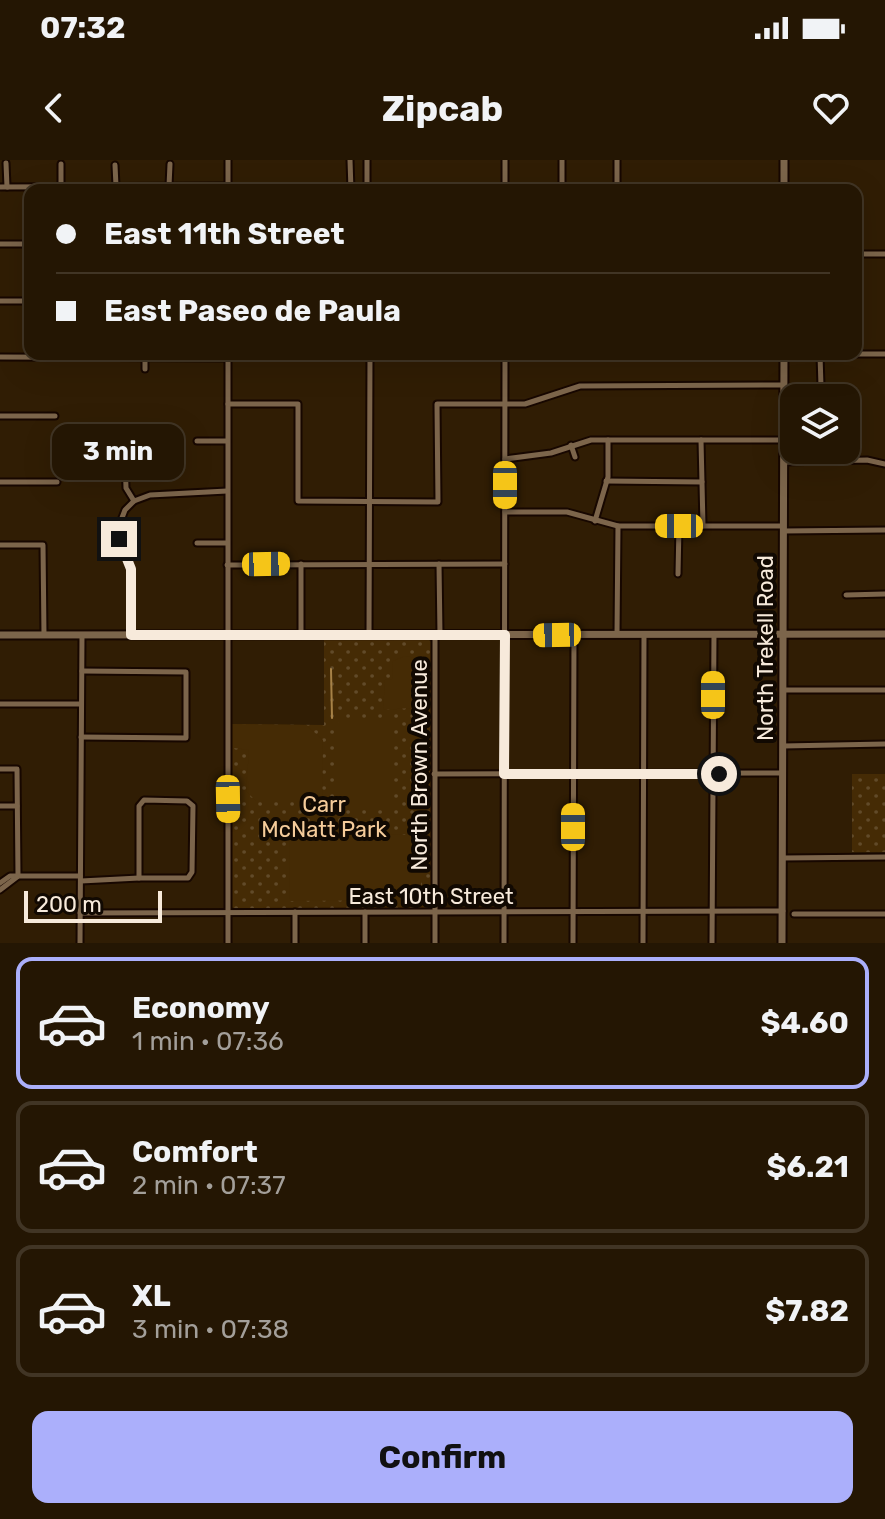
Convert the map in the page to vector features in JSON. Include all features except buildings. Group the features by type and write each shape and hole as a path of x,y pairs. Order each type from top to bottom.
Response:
{"street":[{"path":"228,160 228,184"},
{"path":"350,160 351,184"},
{"path":"367,160 367,184"},
{"path":"505,160 505,184"},
{"path":"562,160 562,184"},
{"path":"617,160 617,184"},
{"path":"784,160 784,184"},
{"path":"6,163 3,187 24,187"},
{"path":"61,164 61,184"},
{"path":"169,184 170,164"},
{"path":"115,165 116,184"},
{"path":"0,244 24,244"},
{"path":"862,254 885,254"},
{"path":"0,301 24,301"},
{"path":"862,354 885,354"},
{"path":"0,357 24,357"},
{"path":"145,360 145,369"},
{"path":"228,360 228,943"},
{"path":"369,635 370,360"},
{"path":"504,943 505,360"},
{"name":"North Trekell Road","path":"784,360 784,384"},
{"path":"820,360 821,384"},
{"path":"228,404 298,404 298,501 438,502 437,404 525,404 580,386 780,385"},
{"path":"0,416 55,416"},
{"path":"505,459 540,455 591,440 780,440"},
{"path":"595,521 606,481 608,440"},
{"path":"701,440 703,526"},
{"path":"197,441 227,441"},
{"path":"571,445 575,457"},
{"path":"125,458 126,488 134,501"},
{"path":"860,460 885,464"},
{"name":"North Trekell Road","path":"782,943 783,464"},
{"path":"606,481 702,482"},
{"path":"0,482 57,482"},
{"path":"131,635 131,569 119,539 125,510 134,501 150,495 227,491"},
{"path":"505,512 567,512 618,526 885,530"},
{"path":"617,635 618,526"},
{"path":"678,574 679,526"},
{"path":"197,543 227,543"},
{"path":"0,545 43,545 44,635"},
{"path":"301,564 301,635"},
{"name":"North Brown Avenue","path":"435,943 434,774 439,564"},
{"path":"227,565 505,564"},
{"path":"846,595 885,594"},
{"path":"712,943 714,634"},
{"path":"0,635 885,634"},
{"path":"80,943 82,635"},
{"path":"573,943 574,635"},
{"path":"643,943 644,635"},
{"path":"81,737 186,738 186,672 82,671"},
{"path":"783,690 885,690"},
{"path":"0,704 81,704"},
{"path":"783,746 885,744"},
{"path":"0,769 17,769 18,876"},
{"path":"434,774 783,773"},
{"path":"0,883 10,876 81,879 188,878 192,872 193,806 187,801 141,802 139,878"},
{"path":"0,806 17,806"},
{"path":"783,858 885,857"},
{"path":"0,890 18,876"},
{"name":"East 10th Street","path":"80,913 783,911"},
{"path":"295,912 295,943"},
{"path":"365,912 365,943"},
{"path":"794,914 885,914"}],"green space":[{"name":"Carr McNatt Park","path":"324,639 428,639 431,642 431,904 428,908 232,907 232,724 324,725"},
{"path":"405,656 416,658 422,666 419,698 413,698 411,708 383,710 385,680 392,679 393,661"},
{"path":"394,722 394,810 336,810 336,724"},
{"path":"234,724 306,725 323,740 322,801 256,801 246,791 249,750 234,748"},
{"path":"852,774 885,774 885,852 852,852"},
{"path":"292,834 421,835 421,900 290,901 289,837"}],"waterway":[{"path":"331,669 332,718"}],"route":[{"path":"119,539 131,569 131,635 505,635 504,774 719,774"}]}
